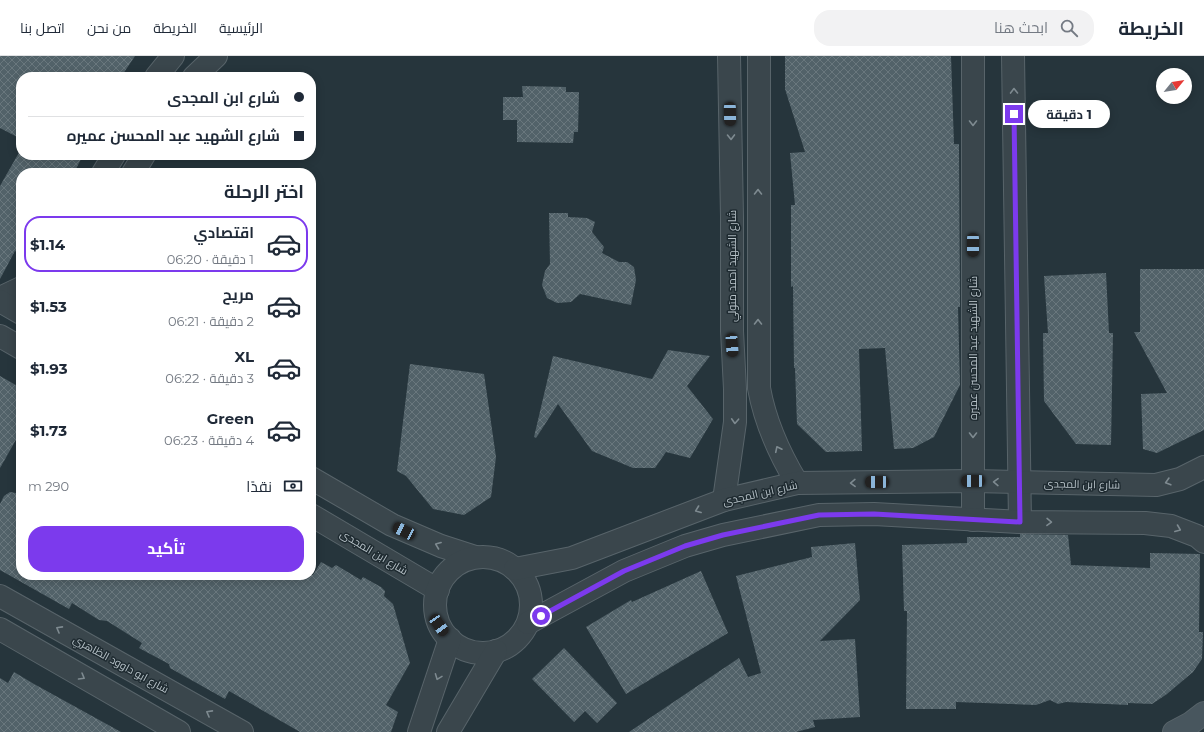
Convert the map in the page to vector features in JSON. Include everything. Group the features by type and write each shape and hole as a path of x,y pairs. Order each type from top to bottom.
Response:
{"street":[{"path":"160,72 173,56"},
{"path":"199,72 216,56"},
{"name":"شارع الشهيد احمد متولي","path":"724,500 735,422 732,330 732,217 729,56"},
{"path":"759,56 759,388 761,400 776,445 797,483"},
{"name":"شارع الشهيد عبد المحسن عميره","path":"973,56 973,520"},
{"path":"1013,56 1020,522"},
{"path":"0,298 16,290"},
{"path":"0,301 16,310"},
{"path":"0,336 16,345"},
{"path":"735,389 759,388"},
{"name":"شارع ابن المجدى","path":"515,569 572,558 724,500 797,483 973,481 1156,485 1180,479 1204,468"},
{"path":"316,481 404,531 475,558"},
{"path":"528,623 624,571 685,546 723,535 819,515 874,514 1020,522 1145,523 1171,526 1197,536 1204,542"},
{"name":"شارع ابن المجدى","path":"316,518 438,590"},
{"path":"490,557 503,561 515,569 525,581 530,594 531,609 528,623 520,636 510,645 496,651 480,653 464,649 450,639 439,625 435,607 438,590 446,575 459,563 475,558 490,557"},
{"name":"شارع ابو داوود الظاهري","path":"0,596 242,732"},
{"path":"0,630 179,732"},
{"path":"419,732 450,639"},
{"path":"448,732 496,651"},
{"path":"1174,732 1191,723 1204,713"}],"building":[{"path":"0,56 135,56 124,72 16,72 16,136 0,128"},
{"path":"785,56 951,56 954,144 959,144 960,307 958,307 960,385 934,437 913,448 894,449 885,348 859,349 862,451 826,452 797,424 794,368 793,286 791,287 791,205 795,205 790,153 805,152 785,89"},
{"path":"522,86 566,87 566,92 579,92 578,132 574,132 573,143 517,142 517,120 503,120 503,97 523,97"},
{"path":"16,158 16,160 80,160 76,168 16,168 16,252 15,251 0,279 0,186"},
{"path":"549,213 568,213 568,217 587,218 595,222 592,232 604,247 602,253 619,262 627,262 634,267 636,280 631,305 580,294 571,302 557,303 547,298 542,285 545,271 550,264"},
{"path":"1140,269 1204,269 1204,430 1157,453 1143,449 1141,394 1167,393 1134,332 1140,332"},
{"path":"1106,273 1109,333 1113,333 1111,445 1076,444 1044,401 1043,333 1048,333 1044,276"},
{"path":"668,350 710,356 687,386 713,419 690,458 666,452 655,468 633,468 592,451 558,404 536,438 534,437 553,356 652,379"},
{"path":"410,364 484,374 496,457 491,497 464,515 433,509 406,476 397,471"},
{"path":"0,376 16,385 16,440 0,468"},
{"path":"10,492 16,493 16,579 0,570 0,504 4,496"},
{"path":"1020,534 1068,535 1071,565 1150,568 1150,553 1200,554 1199,632 1203,632 1202,659 1193,672 1167,694 1152,704 1128,703 1128,705 1066,702 1058,704 1050,700 1036,705 956,702 956,709 906,709 907,611 904,611 902,545 967,543 967,537 1020,537"},
{"path":"855,543 860,600 820,641 855,639 860,717 813,720 815,727 796,732 629,732 739,658 748,677 761,673 736,576 812,557 811,547"},
{"path":"321,562 332,568 336,565 361,580 363,577 381,587 385,591 384,596 393,604 410,663 386,705 398,712 391,732 300,732 229,691 225,699 170,668 169,664 139,648 142,643 107,621 99,620 72,603 69,609 18,580 316,580 316,570"},
{"path":"701,571 728,633 626,694 586,627 631,600 632,602"},
{"path":"564,648 617,703 597,723 585,711 574,722 532,679"},
{"path":"14,672 121,732 0,732 0,678 8,683"}],"route":[{"path":"541,616 624,571 685,546 723,535 819,515 874,514 1020,522 1014,114"}]}
